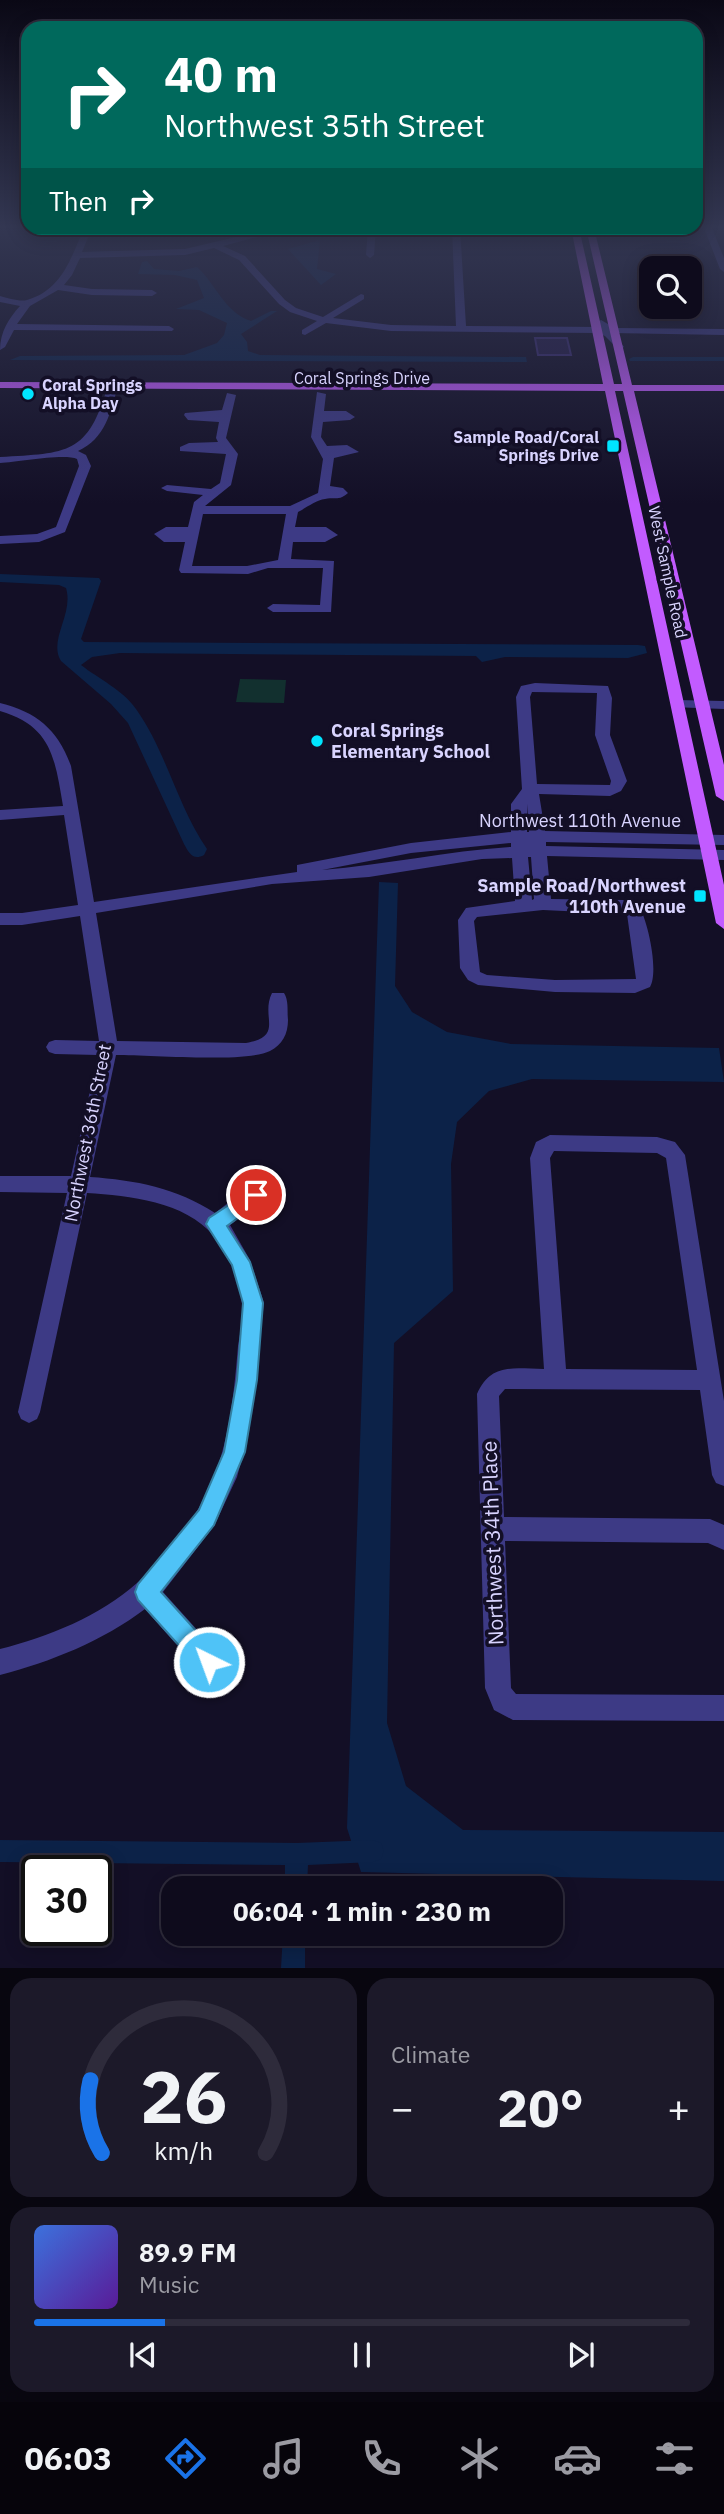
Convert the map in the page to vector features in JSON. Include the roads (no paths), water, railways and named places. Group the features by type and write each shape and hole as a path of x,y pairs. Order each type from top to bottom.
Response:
{"main road":[{"name":"West Sample Road","path":"596,320 608,391 676,704 713,850 724,923"},
{"name":"West Sample Road","path":"612,320 724,796"},
{"name":"Coral Springs Drive","path":"0,385 231,395 608,391"},
{"name":"Coral Springs Drive","path":"0,395 112,390 629,391 724,388"},
{"name":"Coral Springs Drive","path":"629,391 724,395"}],"street":[{"path":"0,347 14,320"},
{"path":"305,332 324,320 391,328 598,330 608,334 619,347"},
{"path":"461,320 461,329"},
{"path":"599,320 604,328 615,331 724,331"},
{"path":"11,327 169,329"},
{"path":"0,460 36,457 69,450 90,439 99,427 112,390"},
{"path":"199,510 292,510 325,492 326,452 316,437 321,394"},
{"path":"231,395 221,438 229,448 225,485 217,493 202,499 186,570 248,570 267,564 284,563 330,564 326,609 273,608"},
{"path":"0,540 26,541 51,535 61,529 85,466 82,457 69,450"},
{"path":"167,488 217,493"},
{"path":"284,563 292,510"},
{"path":"530,789 616,789 619,782 605,748 601,726 605,695 603,690 547,687 526,690 523,697 530,789 535,804 543,904"},
{"path":"676,704 724,705"},
{"name":"Northwest 36th Street","path":"0,706 17,711 42,726 57,743 64,766 109,1047 29,1412"},
{"path":"524,905 519,804 530,789"},
{"path":"0,815 71,810"},
{"name":"Northwest 110th Avenue","path":"0,919 22,919 272,879 369,872 520,844 713,850 724,840"},
{"path":"543,904 623,906 633,910 637,917 646,975 644,983 635,987 555,986 484,981 474,976 469,968 466,920 472,912 543,904"},
{"path":"55,1046 246,1050 262,1047 275,1039 279,1027 278,998"},
{"path":"707,1380 556,1378 540,1158 543,1148 550,1143 657,1145 668,1148 675,1155 707,1380 723,1466"},
{"path":"0,1184 130,1188 181,1203 216,1224 241,1262 253,1303 247,1380 234,1452 207,1518 146,1592 88,1628 28,1657 0,1662"},
{"path":"216,1224 256,1195"},
{"name":"Northwest 34th Place","path":"556,1378 502,1379 494,1384 488,1394 498,1688 503,1702 513,1707 724,1708"},
{"path":"493,1529 710,1531 724,1538"},
{"path":"146,1592 209,1662"}],"water":[{"path":"220,320 263,320 241,334 247,342 248,351 260,355 526,357 527,362 10,360 20,356 184,355 217,343 224,335 227,323"},
{"path":"0,574 99,578 101,581 81,639 84,642 638,645 645,646 647,653 628,658 505,657 482,662 476,656 120,653 92,657 81,665 131,702 156,742 187,814 207,849 204,855 194,857 184,844 128,723 111,704 61,661 57,644 67,607 66,588 59,585 0,582"},
{"path":"379,882 398,883 395,986 412,1012 447,1032 511,1044 719,1048 724,1082 532,1079 489,1091 457,1122 451,1164 453,1291 394,1343 387,1723 406,1786 463,1830 724,1832 724,1881 361,1872 347,1828"}],"waterway":[{"path":"633,359 724,359"},
{"path":"0,1851 297,1854"},
{"path":"297,1854 373,1851"},
{"path":"296,1876 297,1854"},
{"path":"293,1968 294,1946"}],"place":[{"name":"Coral Springs Alpha Day","path":"28,394"},
{"name":"Sample Road/Coral Springs Drive","path":"613,446"},
{"name":"Coral Springs Elementary School","path":"317,741"},
{"name":"Sample Road/Northwest 110th Avenue","path":"700,896"}]}
